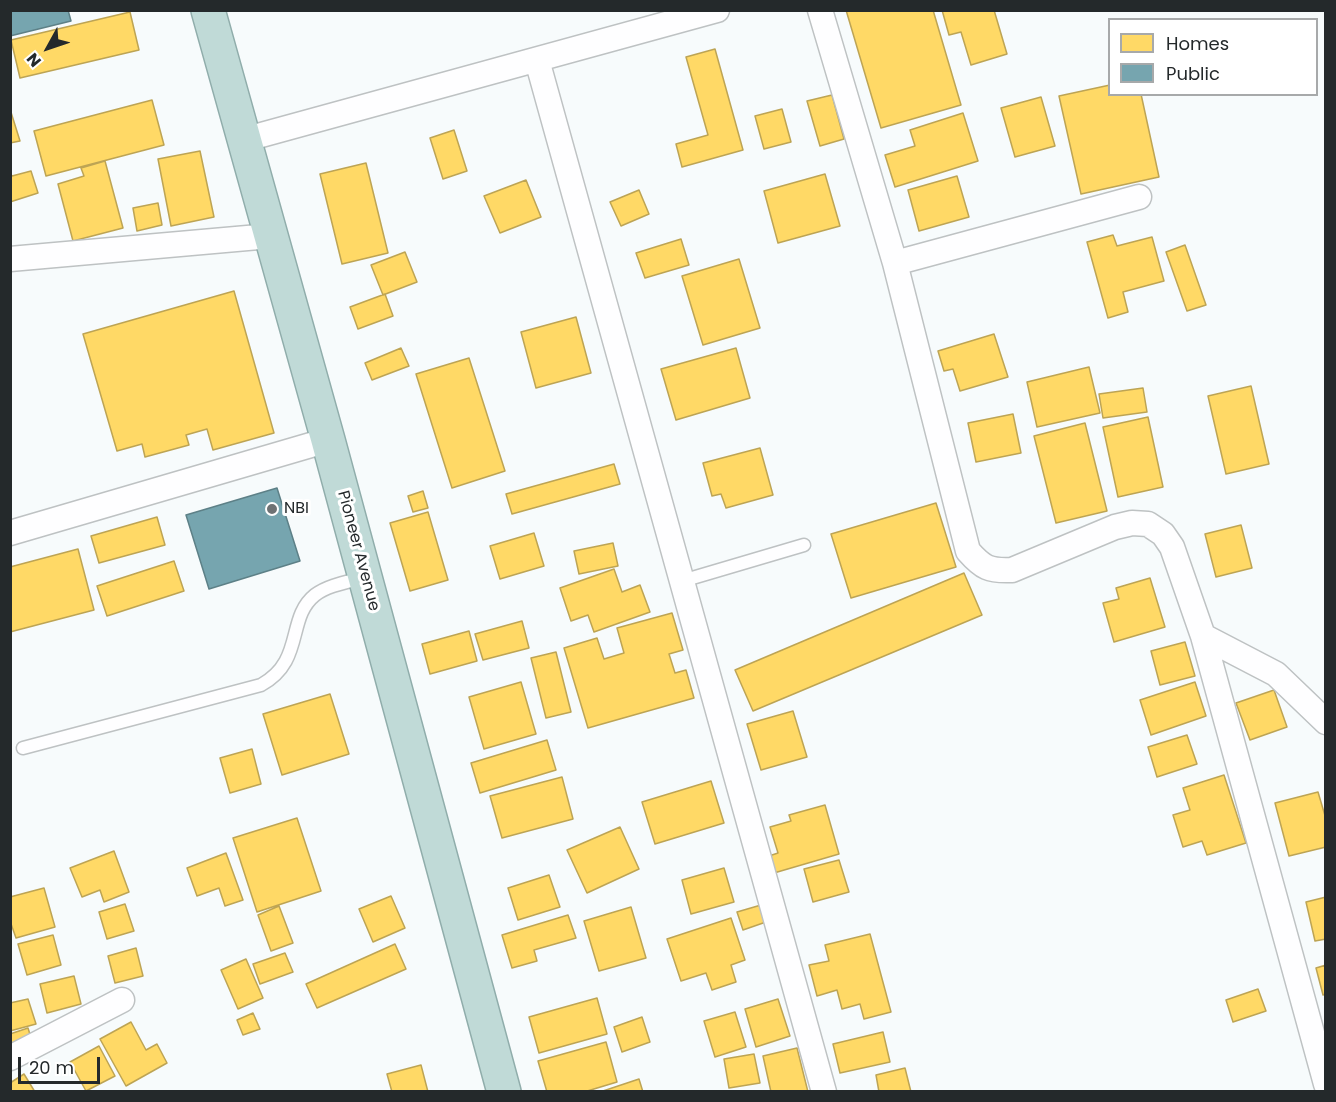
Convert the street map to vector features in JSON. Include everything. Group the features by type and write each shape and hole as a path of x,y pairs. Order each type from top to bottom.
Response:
{"highway":[{"name":"Pioneer Avenue","path":"208,10 328,440 504,1092"}],"street":[{"path":"243,140 717,10"},
{"path":"820,10 895,263 968,551 980,565 995,571 1012,570 1115,527 1132,523 1148,524 1163,534 1172,547 1203,636 1326,1084"},
{"path":"537,60 824,1092"},
{"path":"895,263 1139,196"},
{"path":"10,258 270,236"},
{"path":"10,533 328,440"},
{"path":"1203,636 1276,675 1326,722"},
{"path":"10,1058 122,1000"}],"lane":[{"path":"682,581 804,545"},
{"path":"23,748 261,685 274,677 286,663 302,614 313,596 326,589 365,577"}],"building: Homes":[{"path":"846,10 933,10 961,105 881,128"},
{"path":"942,10 994,10 1007,54 971,65 961,32 949,35"},
{"path":"130,12 139,50 20,78 11,40"},
{"path":"715,49 743,150 682,167 676,144 708,135 686,57"},
{"path":"1108,85 1108,96 1141,96 1159,177 1081,194 1059,96"},
{"path":"832,95 844,139 820,146 807,101"},
{"path":"1041,97 1055,146 1015,157 1001,108"},
{"path":"152,100 164,145 46,176 34,131"},
{"path":"10,109 20,141 10,143"},
{"path":"782,109 791,142 764,149 755,116"},
{"path":"963,113 978,161 895,187 885,155 915,146 910,130"},
{"path":"454,130 467,171 443,179 430,138"},
{"path":"200,151 214,217 171,226 158,159"},
{"path":"105,161 123,228 73,241 58,184 84,176 81,168"},
{"path":"366,163 388,253 342,264 320,174"},
{"path":"31,171 38,193 10,202 10,172 12,176"},
{"path":"825,174 840,226 778,243 764,191"},
{"path":"957,176 969,217 919,231 908,190"},
{"path":"526,180 541,217 500,233 484,196"},
{"path":"639,190 649,214 621,226 610,202"},
{"path":"158,203 162,225 137,231 133,208"},
{"path":"1113,235 1117,246 1152,237 1164,281 1123,292 1128,312 1108,318 1087,242"},
{"path":"681,239 689,265 645,278 636,253"},
{"path":"1185,245 1206,305 1187,311 1166,252"},
{"path":"405,252 417,282 383,295 371,265"},
{"path":"739,259 760,328 703,345 682,276"},
{"path":"234,291 274,433 213,450 207,429 186,435 189,445 145,457 142,444 117,451 83,334"},
{"path":"385,294 393,316 358,329 350,307"},
{"path":"576,317 591,373 536,388 521,332"},
{"path":"994,334 1008,377 960,391 953,369 944,371 938,351"},
{"path":"401,348 409,366 372,380 365,363"},
{"path":"736,348 750,398 676,420 661,369"},
{"path":"469,358 505,471 452,488 416,374"},
{"path":"1089,367 1100,413 1037,427 1027,382"},
{"path":"1251,386 1269,464 1226,474 1208,396"},
{"path":"1143,388 1147,412 1103,418 1099,394"},
{"path":"1013,414 1021,453 976,462 968,423"},
{"path":"1148,417 1163,487 1118,497 1103,427"},
{"path":"1085,423 1107,511 1056,523 1034,436"},
{"path":"760,448 773,495 726,508 721,494 712,496 703,463"},
{"path":"614,464 620,484 512,514 506,494"},
{"path":"423,491 428,508 413,512 408,496"},
{"path":"936,503 956,567 851,598 831,534"},
{"path":"428,512 448,580 410,591 390,523"},
{"path":"157,517 165,545 99,563 91,536"},
{"path":"1241,525 1252,568 1216,577 1205,534"},
{"path":"534,533 544,566 500,579 490,546"},
{"path":"613,543 618,566 579,574 574,551"},
{"path":"78,549 94,610 10,632 10,567"},
{"path":"174,561 184,591 107,616 97,586"},
{"path":"614,569 622,592 640,585 650,612 594,632 588,615 571,621 560,588"},
{"path":"964,573 982,615 753,711 735,670"},
{"path":"1150,578 1165,627 1114,642 1103,603 1119,599 1116,588"},
{"path":"672,613 683,650 669,654 675,673 686,670 694,698 588,728 564,648 597,638 604,659 624,653 617,628"},
{"path":"522,621 529,648 483,660 475,634"},
{"path":"469,631 477,661 430,674 422,644"},
{"path":"1185,642 1195,676 1160,685 1151,651"},
{"path":"556,652 571,712 546,718 531,658"},
{"path":"521,682 536,734 484,749 469,697"},
{"path":"1195,682 1206,716 1151,735 1140,700"},
{"path":"1274,690 1287,727 1250,740 1236,703"},
{"path":"330,694 349,754 282,775 263,714"},
{"path":"793,711 807,757 761,770 747,724"},
{"path":"1187,735 1197,764 1157,777 1148,747"},
{"path":"547,740 556,770 480,793 471,763"},
{"path":"252,749 261,784 230,793 220,758"},
{"path":"1224,775 1246,843 1207,855 1202,841 1183,847 1173,815 1190,810 1183,788"},
{"path":"562,777 573,819 502,838 490,796"},
{"path":"711,781 724,823 655,844 642,802"},
{"path":"1318,792 1326,819 1326,847 1289,856 1275,803"},
{"path":"825,805 839,854 774,873 769,856 778,853 770,827 791,821 789,815"},
{"path":"297,818 321,891 257,912 233,838"},
{"path":"620,827 639,869 587,893 567,850"},
{"path":"114,851 129,892 104,902 100,890 82,897 70,868"},
{"path":"226,853 243,900 225,906 219,888 197,896 187,868"},
{"path":"839,860 849,892 813,902 804,869"},
{"path":"724,868 734,902 691,914 682,880"},
{"path":"549,875 560,907 518,920 508,888"},
{"path":"44,888 55,927 16,938 10,921 10,897"},
{"path":"391,896 405,928 373,942 359,909"},
{"path":"1326,897 1326,939 1315,941 1306,902"},
{"path":"125,904 134,931 107,939 99,912"},
{"path":"761,905 766,922 743,930 737,912"},
{"path":"279,906 293,943 271,951 258,915"},
{"path":"631,907 646,958 599,971 584,921"},
{"path":"568,915 576,938 534,950 537,961 512,968 502,935"},
{"path":"731,918 745,960 731,965 736,982 712,990 706,973 681,981 667,939"},
{"path":"870,934 891,1012 864,1019 860,1004 842,1009 837,990 817,996 809,965 829,961 825,945"},
{"path":"53,935 61,965 27,975 18,944"},
{"path":"395,944 406,969 317,1008 306,984"},
{"path":"136,948 143,976 115,983 108,956"},
{"path":"285,953 293,972 260,984 253,964"},
{"path":"246,959 263,998 238,1009 221,970"},
{"path":"1326,965 1326,994 1323,995 1316,968"},
{"path":"74,976 81,1004 47,1013 40,984"},
{"path":"1258,989 1266,1011 1233,1022 1226,1000"},
{"path":"597,998 607,1034 539,1053 529,1017"},
{"path":"28,999 36,1024 10,1031 10,1003"},
{"path":"778,999 790,1036 756,1047 745,1009"},
{"path":"735,1012 746,1047 715,1057 704,1021"},
{"path":"253,1013 260,1029 243,1035 237,1020"},
{"path":"642,1017 650,1042 622,1052 614,1027"},
{"path":"131,1022 146,1050 157,1044 167,1063 126,1086 100,1039"},
{"path":"28,1028 33,1044 10,1050 10,1034"},
{"path":"883,1032 890,1062 840,1073 833,1044"},
{"path":"606,1042 617,1082 584,1092 547,1092 538,1061"},
{"path":"99,1046 115,1076 86,1091 70,1062"},
{"path":"797,1048 808,1092 771,1092 763,1056"},
{"path":"754,1054 760,1083 729,1088 724,1059"},
{"path":"421,1065 428,1092 392,1092 387,1074"},
{"path":"905,1068 911,1092 879,1092 876,1075"},
{"path":"24,1074 35,1092 10,1092 10,1083"},
{"path":"639,1079 643,1092 600,1092"}],"building: Public":[{"path":"10,10 68,10 71,21 10,36"},
{"path":"277,488 300,561 209,589 186,515"}],"place":[{"name":"NBI","path":"272,509"}]}
